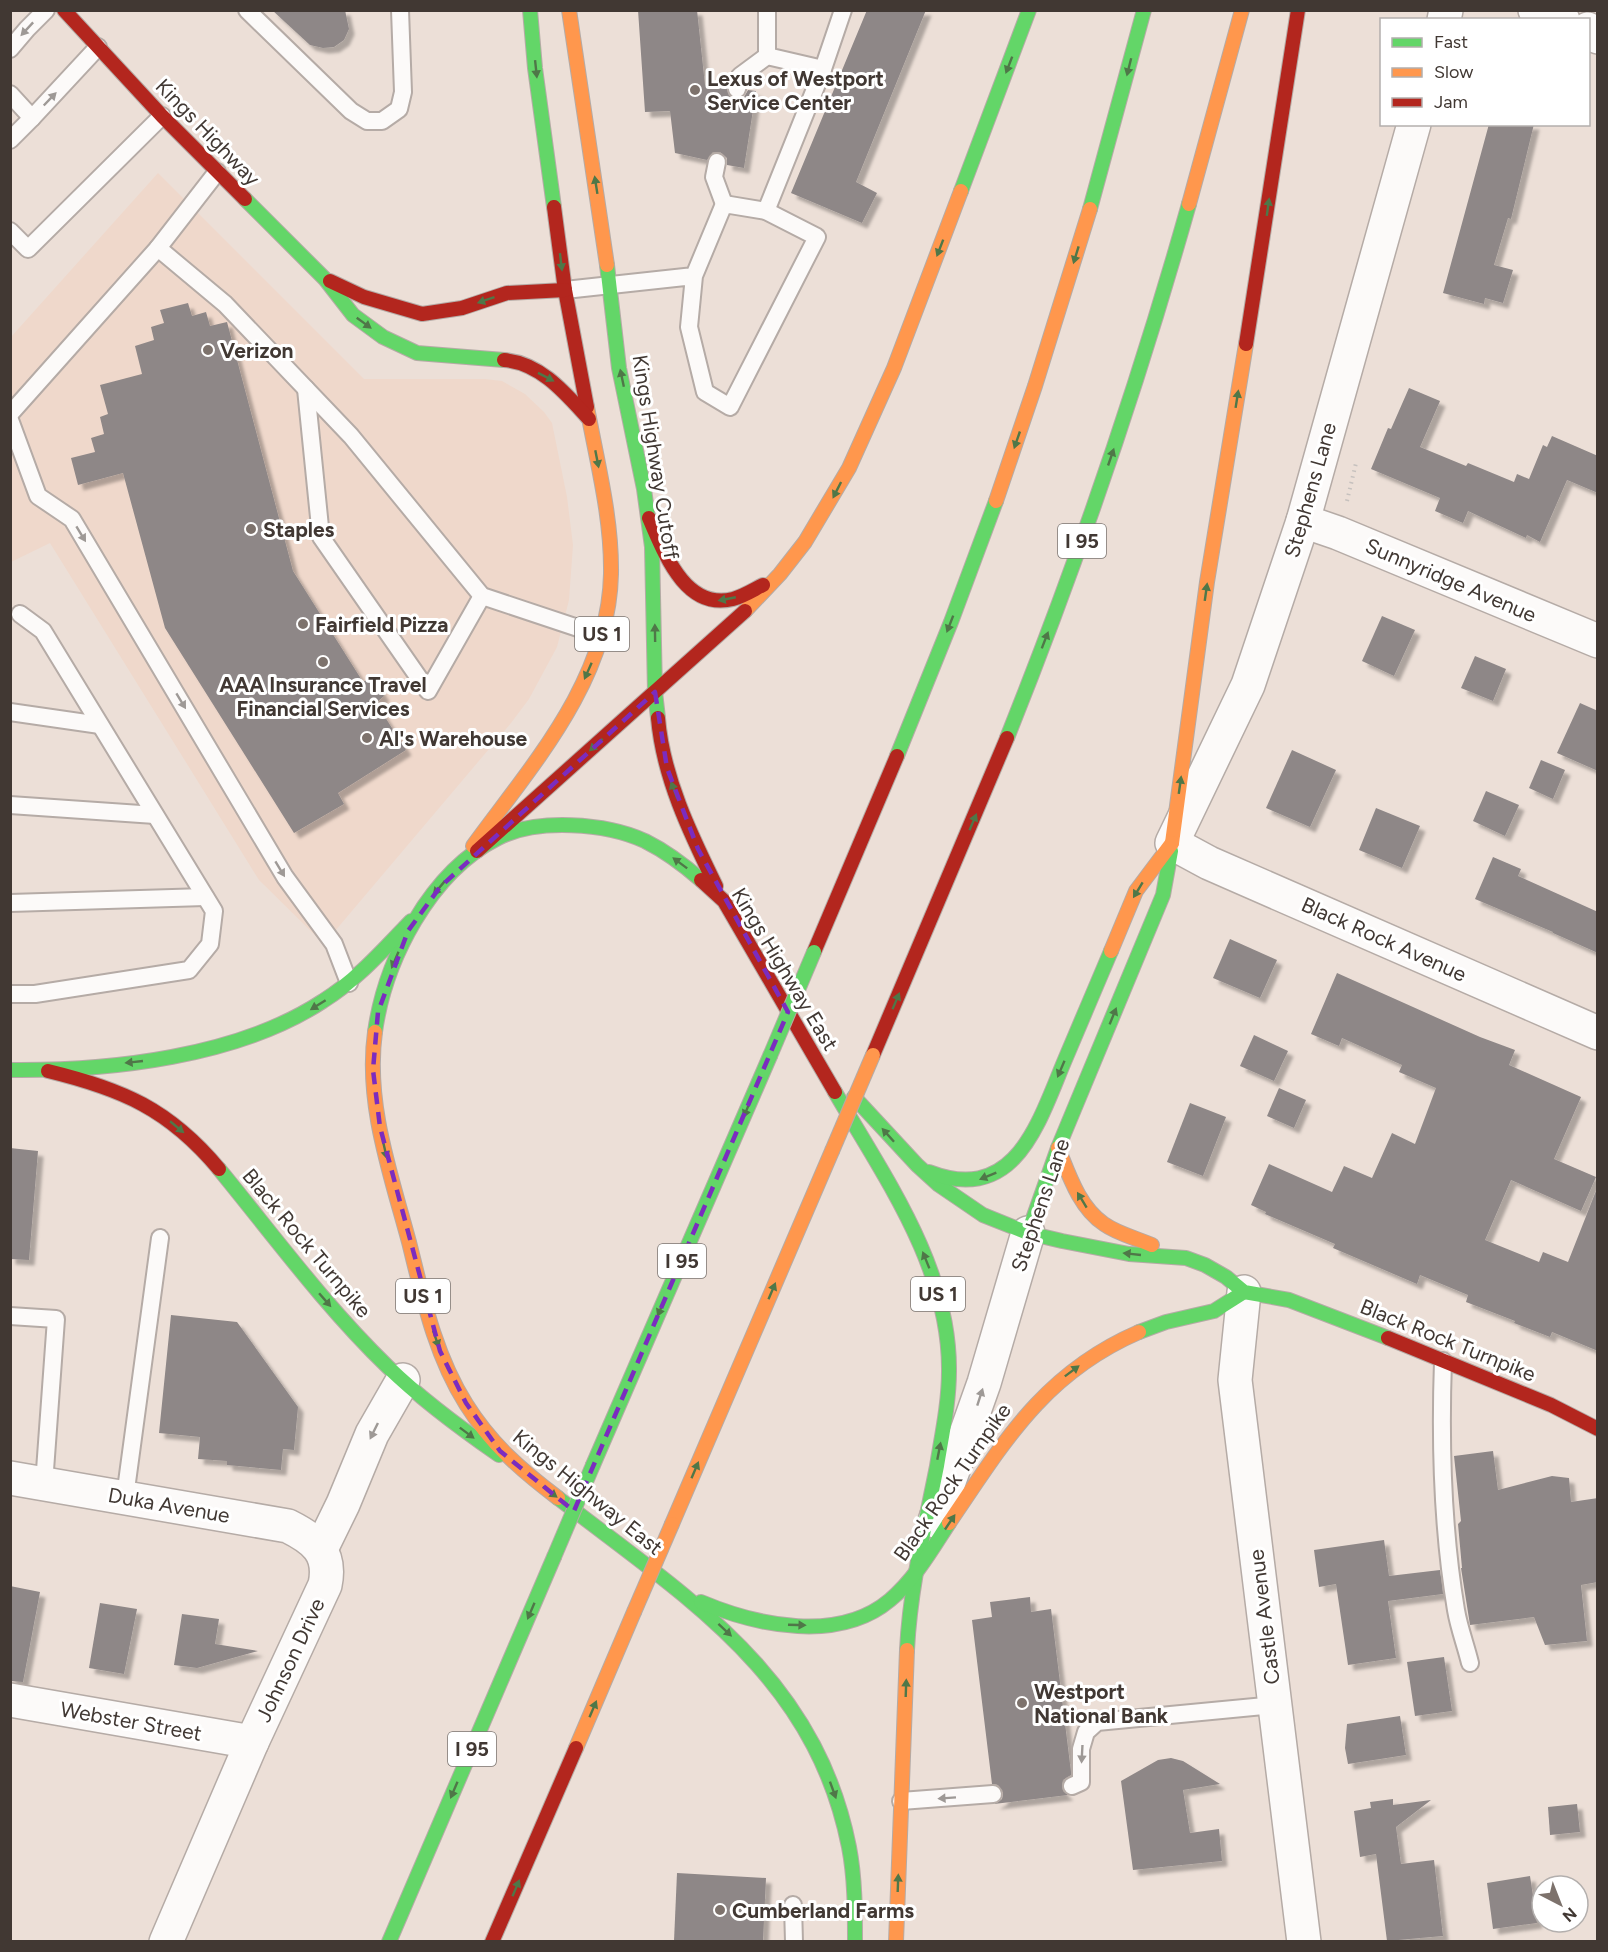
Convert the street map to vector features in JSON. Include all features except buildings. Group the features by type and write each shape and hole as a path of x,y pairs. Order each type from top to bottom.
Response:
{"main road":[{"name":"Kings Highway","path":"64,10 162,116 325,279 353,315 383,337 417,353 517,361 555,382 589,419"},
{"name":"US 1","path":"457,869 555,730 585,678 602,636 611,576 611,545 565,290 535,68 530,10"},
{"name":"Kings Highway Cutoff","path":"569,10 602,225 620,368 649,518 654,577 655,692 659,733 672,785 698,849 724,901"},
{"path":"477,851 734,621 780,574 813,532 863,438 892,373 1029,10"},
{"name":"I 95","path":"389,1941 911,723 993,509 1069,280 1144,10"},
{"name":"I 95","path":"492,1941 995,768 1081,545 1153,329 1216,111 1242,10"},
{"path":"1172,843 1207,582 1267,218 1298,10"},
{"name":"Kings Highway","path":"325,279 364,297 422,314 462,308 507,293 565,290"},
{"path":"649,518 666,558 676,573 687,587 701,596 716,601 730,600 762,586 780,574"},
{"name":"Kings Highway East","path":"855,1941 853,1874 849,1845 833,1791 811,1739 781,1691 724,1628 681,1592 520,1470 500,1451 466,1403 447,1368 423,1299 380,1127 373,1070 378,1012 385,984 395,959 408,931 423,909 457,869 477,851 498,838 521,830 547,825 574,825 628,834 652,844 674,858 699,877 724,901 912,1228 934,1280 948,1343 947,1401 908,1634 896,1941"},
{"name":"Stephens Lane","path":"1028,1233 1058,1148 1163,895 1172,843"},
{"name":"Stephens Lane","path":"916,1165 950,1179 978,1180 1003,1168 1022,1150 1036,1126 1136,891 1172,843"},
{"name":"Black Rock Turnpike","path":"10,1070 48,1071 159,1059 230,1045 274,1029 298,1017 349,983 423,909"},
{"name":"Black Rock Turnpike","path":"808,1046 916,1165 939,1185 975,1210 1028,1233 1108,1251 1186,1258 1226,1276 1244,1292 1289,1300 1551,1405 1598,1429"},
{"name":"Black Rock Turnpike","path":"48,1071 112,1089 158,1112 180,1128 217,1168 287,1255 358,1337 431,1405 520,1470"},
{"path":"1058,1148 1082,1201 1095,1217 1118,1231 1186,1258"},
{"name":"Black Rock Turnpike","path":"681,1592 709,1605 762,1620 787,1624 830,1624 868,1614 885,1603 917,1570 1024,1417 1064,1377 1085,1361 1137,1333 1170,1321 1209,1313 1226,1305 1244,1292"}],"street":[{"path":"1535,10 1557,18"},
{"name":"Stephens Lane","path":"1172,843 1248,686 1303,521 1413,126"},
{"name":"Sunnyridge Avenue","path":"1303,521 1338,533 1598,642"},
{"name":"Black Rock Avenue","path":"1172,843 1209,863 1598,1033"},
{"name":"Stephens Lane","path":"917,1570 969,1430 1028,1233"},
{"name":"Castle Avenue","path":"1244,1292 1235,1380 1304,1941"},
{"path":"321,1549 343,1504 372,1434 403,1380"},
{"name":"Duka Avenue","path":"10,1478 288,1526 306,1535 321,1549"},
{"name":"Johnson Drive","path":"166,1941 252,1742 325,1585 327,1567 321,1549"},
{"name":"Webster Street","path":"10,1700 252,1742"}],"lane":[{"path":"10,50 46,10"},
{"path":"247,10 351,111 367,121 382,121 399,109 403,92 400,10"},
{"path":"767,10 767,56"},
{"path":"766,211 823,69 843,10"},
{"path":"10,140 98,47"},
{"path":"737,89 740,76 767,56 823,69"},
{"path":"10,93 32,118"},
{"path":"10,231 28,249 162,116"},
{"path":"717,162 714,177 724,204 694,276 688,327 705,392 730,407 817,237 766,211 724,204"},
{"path":"10,414 158,248 217,172"},
{"path":"158,248 225,304 351,436 482,597 602,636"},
{"path":"565,290 694,276"},
{"path":"306,389 321,537 428,691 482,597"},
{"path":"10,420 38,496 72,519 285,877 334,944 349,983"},
{"path":"10,994 35,994 189,970 210,944 214,911 43,632 20,614"},
{"path":"10,712 100,725"},
{"path":"10,806 154,815"},
{"path":"10,903 205,897"},
{"path":"125,1497 160,1238"},
{"path":"10,1316 57,1319 44,1484"},
{"path":"1443,1361 1440,1439 1443,1515 1456,1612 1470,1663"},
{"path":"1072,1786 1081,1782 1081,1749 1086,1732 1097,1722 1275,1705"},
{"path":"901,1801 993,1794"},
{"path":"793,1905 794,1941"}],"highlighted area":[{"path":"655,692 667,768 698,849 788,1012 574,1511 500,1451 466,1403 440,1351 380,1127 373,1070 378,1012 408,931 440,887"}],"shaded area":[{"path":"158,173 364,379 502,381 525,394 552,423 567,497 573,545 569,600 557,647 529,699 511,723 324,944 259,880 50,543 11,562 11,337"}],"traffic: fast":[{"path":"530,10 535,68 554,207"},
{"path":"961,191 1029,10"},
{"path":"1090,209 1144,10"},
{"path":"245,199 325,279 353,315 383,337 417,353 504,360"},
{"path":"1007,738 1058,606 1105,473 1149,339 1189,204"},
{"path":"607,265 619,368 644,489 652,547 655,692 658,718"},
{"path":"897,756 951,622 996,501"},
{"path":"375,1032 380,1004 389,976 400,948 415,921 432,895 452,873 474,853 498,838 514,832 551,825 611,830 645,841 674,859 701,880"},
{"path":"1028,1233 1058,1148 1163,895 1171,851"},
{"path":"10,1070 89,1068 131,1063 213,1048 252,1036 289,1020 335,993 370,964 411,921"},
{"path":"929,1172 958,1179 983,1177 1003,1168 1019,1153 1033,1133 1044,1110 1111,951"},
{"path":"770,1056 814,952"},
{"path":"593,1465 770,1056"},
{"path":"835,1092 911,1225 927,1260 939,1296 946,1333 949,1371 947,1407 915,1580 907,1650"},
{"path":"854,1097 917,1165 939,1185 983,1215 1028,1233 1062,1241 1129,1254 1186,1258 1205,1265 1226,1277 1244,1292 1289,1300 1388,1338"},
{"path":"219,1169 300,1270 365,1344 428,1402 499,1455"},
{"path":"1139,1332 1166,1322 1214,1311 1244,1292"},
{"path":"554,1557 593,1465"},
{"path":"558,1498 653,1570 697,1607 739,1645 776,1687 807,1734 832,1787 851,1859 854,1882 855,1942"},
{"path":"701,1602 723,1611 772,1623 823,1626 847,1622 870,1613 899,1592 923,1563 949,1523"},
{"path":"389,1942 554,1557"}],"traffic: slow":[{"path":"569,10 607,265"},
{"path":"1189,204 1242,10"},
{"path":"745,611 780,574 805,542 849,468 894,368 961,191"},
{"path":"996,501 1035,386 1090,209"},
{"path":"1172,843 1207,582 1246,344"},
{"path":"473,846 542,752 563,719 582,685 597,650 607,613 611,574 609,532 587,407"},
{"path":"1111,951 1136,891 1172,843"},
{"path":"375,1032 374,1085 382,1138 425,1305 438,1346 455,1385 486,1432 519,1466 558,1498"},
{"path":"832,1151 873,1055"},
{"path":"1058,1148 1081,1200 1095,1217 1115,1231 1152,1245"},
{"path":"672,1524 832,1151"},
{"path":"949,1523 1008,1438 1029,1412 1077,1368 1106,1349 1139,1332"},
{"path":"634,1612 672,1524"},
{"path":"576,1748 634,1612"},
{"path":"896,1942 907,1650"}],"traffic: jam":[{"path":"64,10 162,116 245,199"},
{"path":"1246,344 1298,10"},
{"path":"554,207 565,290 587,407"},
{"path":"330,281 364,297 422,314 462,308 507,293 565,290"},
{"path":"504,360 517,362 541,373 562,390 589,419"},
{"path":"649,518 679,576 689,588 702,596 716,600 733,599 763,585"},
{"path":"477,851 745,611"},
{"path":"658,718 666,762 679,804 716,886"},
{"path":"873,1055 1007,738"},
{"path":"814,952 897,756"},
{"path":"701,880 724,901 835,1092"},
{"path":"48,1071 99,1085 142,1104 182,1131 219,1169"},
{"path":"1388,1338 1551,1405 1598,1429"},
{"path":"492,1942 576,1748"}],"place":[{"name":"Lexus of Westport Service Center","path":"695,90"},
{"name":"Verizon","path":"208,350"},
{"name":"Staples","path":"251,529"},
{"name":"Fairfield Pizza","path":"303,624"},
{"name":"AAA Insurance Travel Financial Services","path":"323,662"},
{"name":"Al's Warehouse","path":"367,738"},
{"name":"Westport National Bank","path":"1022,1703"},
{"name":"Cumberland Farms","path":"720,1910"}]}
